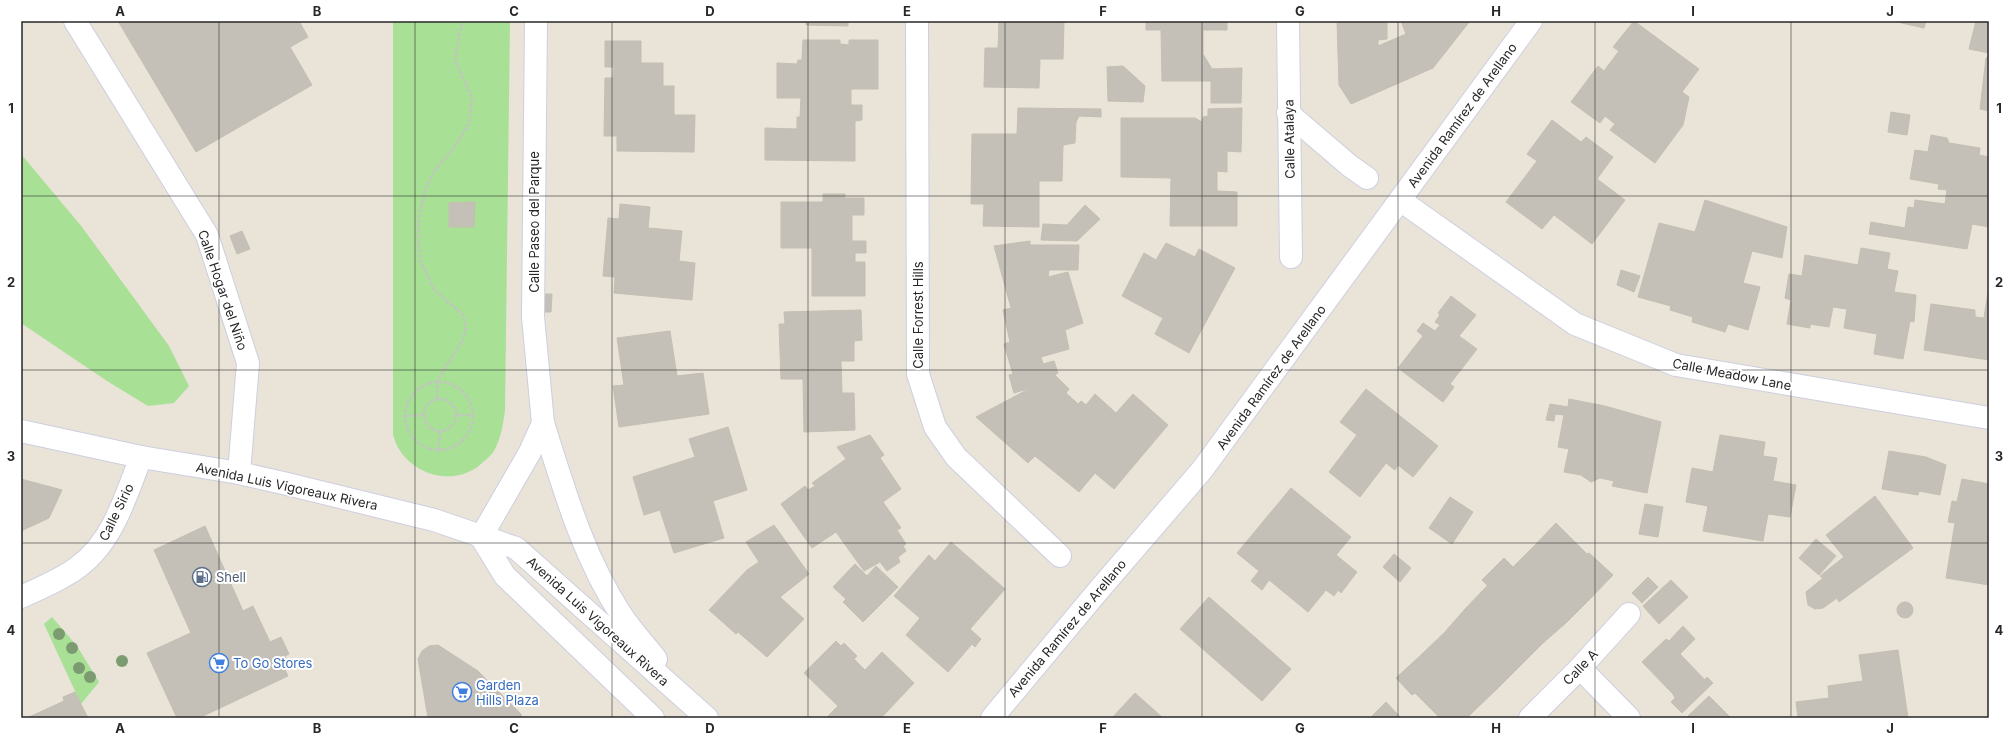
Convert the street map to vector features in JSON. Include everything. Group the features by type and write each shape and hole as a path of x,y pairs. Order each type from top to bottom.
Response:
{"street":[{"name":"Calle Hogar del Niño","path":"75,21 207,235 248,363 238,473"},
{"name":"Calle Paseo del Parque","path":"536,21 533,317 543,423 574,521 599,574 622,615 690,703"},
{"name":"Calle Forrest Hills","path":"917,21 918,374 935,427 956,457 1060,556"},
{"name":"Calle Atalaya","path":"1288,21 1291,257"},
{"name":"Avenida Ramírez de Arellano","path":"992,718 1202,470 1531,21"},
{"path":"1288,113 1350,166 1367,178"},
{"name":"Calle Meadow Lane","path":"1400,200 1576,324 1676,366 1989,418"},
{"path":"543,423 530,452 481,537 505,576 653,718"},
{"name":"Avenida Luis Vigoreaux Rivera","path":"21,431 142,457 238,473 434,520 516,548 707,718"},
{"name":"Calle Sirio","path":"21,597 78,568 96,552 111,529 142,457"},
{"name":"Calle A","path":"1530,718 1580,668 1629,614"},
{"path":"1580,668 1629,718"}],"path":[{"path":"437,398 437,382 463,340 466,327 462,315 434,289 420,260 418,238 419,216 425,191 434,171 454,148 469,123 472,98 455,60 461,27 464,21"},
{"path":"437,382 448,383 458,388 466,396 472,406 473,415 471,428 464,438 456,445 446,450 438,450 424,446 414,440 408,431 405,416 405,409 409,398 426,384 437,382"},
{"path":"437,398 449,400 453,404 457,415 453,425 450,428 440,431 430,428 424,420 423,415 428,404 437,398"},
{"path":"405,416 423,415"},
{"path":"457,415 473,415"},
{"path":"438,450 440,431"}],"green space":[{"path":"393,21 510,21 505,410 500,436 493,453 471,471 460,475 437,475 426,472 415,466 406,459 396,444 393,435"},
{"path":"21,154 82,227 169,346 189,386 174,403 148,406 107,381 21,323"},
{"path":"52,617 77,646 99,682 81,704 44,624"}],"building":[{"path":"118,21 299,21 308,37 290,47 312,85 196,152"},
{"path":"806,21 848,21 848,26 806,25"},
{"path":"999,21 1064,21 1063,59 1040,59 1039,88 984,87 985,48 998,48"},
{"path":"1146,21 1227,21 1227,30 1203,30 1203,54 1212,69 1242,68 1241,103 1211,103 1211,81 1162,81 1161,30 1146,30"},
{"path":"1337,21 1382,21 1382,23 1387,23 1387,39 1378,40 1378,46 1406,34 1401,21 1470,21 1433,68 1351,104 1339,85"},
{"path":"1634,21 1699,69 1682,92 1689,97 1683,125 1655,163 1610,130 1615,124 1605,116 1600,123 1571,102 1598,66 1604,71 1619,51 1613,47"},
{"path":"1893,21 1926,21 1924,28"},
{"path":"1976,21 1989,21 1989,53 1969,49"},
{"path":"803,40 840,40 840,44 849,45 849,40 878,40 878,89 851,89 851,105 862,105 862,120 855,121 855,161 765,160 765,128 797,129 797,117 800,117 801,98 777,98 777,63 797,64 798,60 802,60"},
{"path":"605,41 641,41 641,63 663,63 663,86 674,86 674,115 695,115 694,152 617,151 617,136 604,136 605,78 613,78 614,67 605,67"},
{"path":"1989,56 1989,111 1980,109 1986,58"},
{"path":"1123,66 1145,86 1143,102 1108,101 1107,67"},
{"path":"1018,108 1101,109 1101,117 1079,116 1076,122 1075,143 1063,145 1062,181 1039,181 1039,227 983,226 984,204 971,204 972,134 1017,134"},
{"path":"1242,108 1241,152 1227,151 1227,172 1217,171 1217,191 1237,192 1237,226 1170,226 1171,178 1121,177 1121,118 1195,118 1202,122 1203,117 1208,116 1208,109"},
{"path":"1891,112 1910,115 1907,135 1888,132"},
{"path":"1552,120 1581,142 1586,137 1613,157 1597,179 1625,200 1592,244 1554,215 1542,229 1506,202 1537,161 1527,154"},
{"path":"1931,135 1947,138 1949,143 1980,148 1979,155 1989,157 1989,227 1972,224 1967,249 1869,234 1871,222 1905,228 1908,207 1914,208 1915,200 1945,204 1947,190 1938,189 1939,184 1910,179 1915,150 1928,152"},
{"path":"823,194 845,194 845,198 864,198 864,215 852,215 852,241 866,241 866,253 855,253 855,262 865,262 865,296 812,296 812,248 781,248 781,202 823,202"},
{"path":"1705,200 1787,227 1782,258 1752,251 1743,283 1760,287 1748,330 1728,324 1725,332 1692,322 1693,317 1670,310 1671,306 1638,297 1659,223 1695,232"},
{"path":"475,202 474,227 449,227 449,203"},
{"path":"620,204 650,207 648,228 682,231 679,261 695,263 692,300 614,293 615,277 603,276 608,218 619,219"},
{"path":"1085,205 1100,219 1077,241 1041,240 1043,224 1067,225"},
{"path":"242,231 250,249 237,254 230,236"},
{"path":"1030,241 1030,245 1079,245 1078,270 1049,270 1048,277 1068,272 1083,323 1065,330 1069,349 1041,357 1043,364 1054,361 1058,373 1027,389 1014,393 1009,375 1013,374 1004,344 1010,342 1003,310 1011,308 994,246"},
{"path":"1166,243 1195,257 1199,249 1235,268 1189,353 1155,334 1163,318 1122,296 1144,253 1156,260"},
{"path":"1861,248 1890,253 1887,269 1898,271 1894,292 1916,295 1914,322 1910,321 1903,359 1874,354 1877,334 1844,328 1847,309 1833,307 1829,327 1810,324 1810,328 1787,324 1791,300 1785,298 1789,274 1802,276 1805,255 1858,265"},
{"path":"1621,270 1640,276 1634,292 1617,285"},
{"path":"1989,285 1989,360 1924,350 1931,304 1975,310 1975,317 1984,318"},
{"path":"539,294 552,294 551,312 539,312"},
{"path":"1451,296 1476,315 1459,336 1477,349 1450,384 1454,387 1443,402 1398,368 1423,336 1417,331 1423,323 1435,331 1440,325 1435,322 1440,315 1438,313"},
{"path":"861,310 862,340 854,341 854,361 841,361 842,393 854,393 855,430 804,432 803,379 781,379 779,324 785,324 784,312"},
{"path":"670,331 677,376 703,373 709,414 619,427 613,386 624,385 617,338"},
{"path":"1055,375 1069,389 1066,393 1078,404 1081,401 1086,405 1095,394 1116,413 1133,394 1168,425 1114,489 1095,473 1079,492 1035,456 1028,463 976,417"},
{"path":"1366,389 1438,446 1413,477 1398,465 1395,470 1386,463 1360,497 1329,472 1357,435 1340,422"},
{"path":"1569,399 1605,406 1661,422 1647,493 1612,486 1614,481 1600,478 1591,482 1581,475 1564,472 1569,449 1558,447 1564,415 1555,414 1554,421 1546,420 1550,404 1568,407"},
{"path":"728,427 747,490 713,501 724,538 674,553 660,510 644,515 633,477 695,457 689,439"},
{"path":"870,435 884,455 880,458 901,489 883,502 901,528 897,530 906,544 903,546 906,551 898,557 900,562 887,571 880,562 864,571 836,532 812,548 781,504 805,486 808,490 815,486 812,483 846,459 837,447"},
{"path":"1720,435 1765,442 1763,456 1777,458 1773,481 1796,485 1790,517 1768,514 1763,541 1703,531 1708,506 1686,502 1692,468 1713,472"},
{"path":"1889,451 1926,457 1946,465 1940,495 1919,491 1918,495 1882,489"},
{"path":"21,479 62,490 49,518 21,531"},
{"path":"1962,479 1989,484 1989,585 1946,578 1955,523 1948,522 1952,501 1957,502"},
{"path":"1291,488 1351,537 1336,555 1357,572 1341,593 1338,590 1334,596 1326,590 1308,612 1269,580 1262,590 1251,581 1259,571 1237,553"},
{"path":"1875,496 1913,548 1839,602 1837,598 1823,608 1815,609 1808,605 1806,592 1823,578 1820,576 1844,557 1826,535"},
{"path":"1450,497 1473,512 1452,544 1429,528"},
{"path":"1645,504 1663,507 1658,537 1639,534"},
{"path":"1556,523 1587,554 1589,553 1613,575 1590,599 1535,545"},
{"path":"774,525 809,574 780,597 804,619 767,657 738,632 736,634 709,610 747,570 759,562 746,542"},
{"path":"205,526 243,611 237,614 236,612 191,633 154,550"},
{"path":"1816,539 1836,556 1819,575 1799,558"},
{"path":"951,542 1005,589 970,629 981,639 975,647 972,644 948,672 906,635 920,618 894,596 929,555 935,561"},
{"path":"1535,545 1590,599 1567,622 1513,567"},
{"path":"1394,554 1411,568 1400,582 1383,567"},
{"path":"1504,558 1567,622 1543,643 1482,580"},
{"path":"855,564 867,576 876,566 898,587 863,622 843,602 846,599 833,587"},
{"path":"1648,577 1658,587 1642,603 1632,593"},
{"path":"1671,580 1688,597 1659,624 1643,606"},
{"path":"1487,586 1543,643 1521,665 1466,608"},
{"path":"1209,597 1291,669 1262,701 1180,629"},
{"path":"1902,602 1908,602 1913,607 1911,616 1908,618 1902,618 1897,613 1897,607"},
{"name":"To Go Stores","path":"253,606 270,642 281,637 289,654 285,656 288,662 283,665 288,676 199,718 177,718 147,653 236,612 237,614"},
{"path":"1466,608 1521,665 1498,688 1444,633"},
{"path":"1683,626 1695,639 1680,654 1705,680 1707,677 1713,683 1682,713 1671,702 1675,698 1673,694 1642,662 1666,639 1669,641"},
{"path":"1444,633 1498,688 1476,709 1422,654"},
{"path":"836,641 841,646 844,643 857,656 854,659 865,670 882,652 914,683 881,718 826,718 838,706 804,673"},
{"name":"Garden Hills Plaza","path":"438,645 478,671 521,714 522,718 428,718 418,659 422,651 429,646"},
{"path":"1898,650 1908,718 1798,718 1796,702 1829,698 1828,686 1863,681 1859,655"},
{"path":"1422,654 1476,709 1467,718 1440,718 1415,693 1412,695 1396,678"},
{"path":"75,692 88,718 27,718 64,701 63,697"},
{"path":"1135,693 1163,718 1112,718"},
{"path":"1709,696 1731,718 1686,718"},
{"path":"1386,702 1401,718 1370,718"}],"place":[{"name":"Shell","path":"202,577"},
{"name":"To Go Stores","path":"219,663"},
{"name":"Garden Hills Plaza","path":"462,692"}]}
